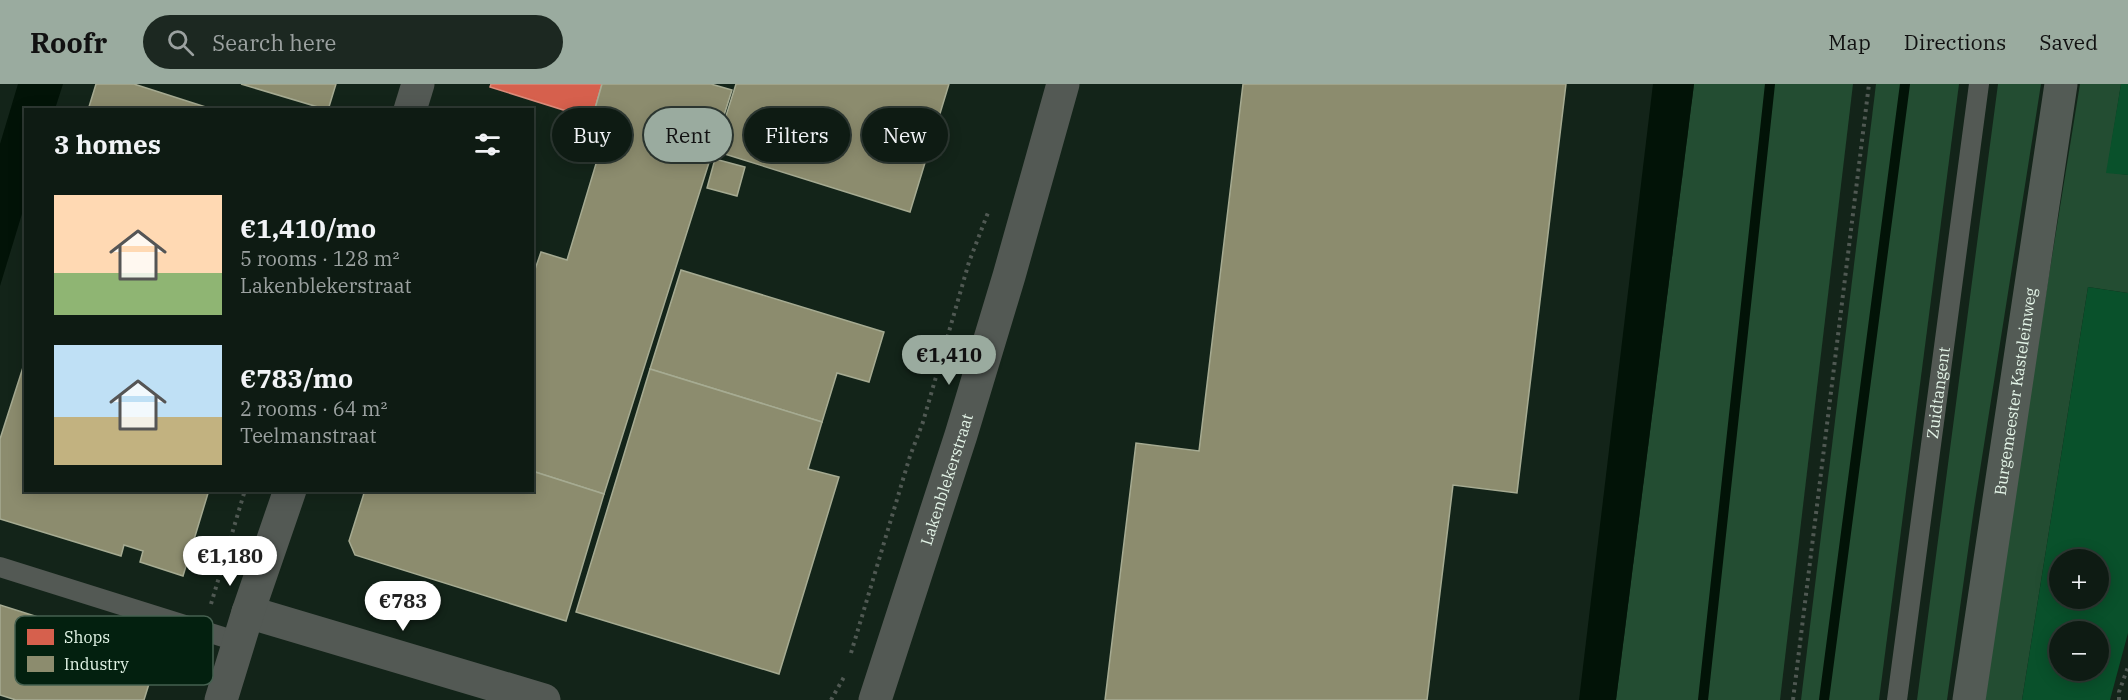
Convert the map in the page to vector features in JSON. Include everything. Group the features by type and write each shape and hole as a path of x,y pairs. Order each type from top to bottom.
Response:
{"main road":[{"name":"Burgemeester Kasteleinweg","path":"1969,700 2061,84"}],"street":[{"path":"411,108 418,84"},
{"name":"Lakenblekerstraat","path":"875,700 961,435 1063,84"},
{"path":"221,700 243,627 289,492"},
{"path":"243,627 544,700"}],"lane":[{"name":"Zuidtangent","path":"1897,700 1979,84"},
{"path":"0,567 155,616"},
{"path":"213,630 243,627"}],"path":[{"path":"1793,700 1869,84"},
{"path":"849,661 910,456 923,422 969,262 990,207"},
{"path":"207,616 244,492"},
{"path":"2119,700 2119,692 2128,667"},
{"path":"831,700 847,672"}],"green space":[{"path":"1694,84 1853,84 1780,700 1616,700"},
{"path":"1876,84 1959,84 1879,700 1801,700"},
{"path":"1998,84 2041,84 1974,508 1947,700 1917,700"},
{"path":"2080,84 2121,84 2107,172 2128,175 2128,293 2088,287 2022,700 1985,700 2032,380"},
{"path":"2121,84 2128,84 2128,175 2106,173"},
{"path":"2088,287 2128,293 2128,633 2110,700 2022,700"}],"shaded area":[{"path":"18,84 63,84 55,108 24,108 24,207 0,286 0,144"},
{"path":"1653,84 1694,84 1616,700 1579,700"}],"building: Shops":[{"path":"491,84 602,84 595,108 557,108 490,87"}],"building: Industry":[{"path":"96,84 134,84 209,108 89,108"},
{"path":"241,84 336,84 329,108 321,108"},
{"path":"602,84 711,84 732,90 726,108 644,108 644,162 709,162 604,494 534,472 534,272 541,252 567,260 597,162 632,162 632,108 595,108"},
{"path":"736,84 949,84 942,108 862,108 862,162 925,162 910,212 750,162 850,162 850,108 744,108 744,160 732,156 732,108 728,108"},
{"path":"1243,84 1566,84 1517,493 1453,485 1427,700 1105,700 1136,443 1199,451"},
{"path":"714,162 726,162 745,167 737,196 707,188"},
{"path":"681,270 884,332 869,382 837,373 822,422 650,369"},
{"path":"24,364 24,492 208,492 183,576 140,562 143,551 124,545 121,556 0,519 0,439"},
{"path":"650,369 822,422 808,469 839,477 779,674 576,612"},
{"path":"534,472 604,494 566,621 355,555 349,541 364,492 534,492"},
{"path":"0,605 35,616 15,616 15,685 149,685 144,700 16,700 0,695"}],"waterway":[{"path":"1703,700 1770,84"},
{"path":"1824,700 1905,84"}]}
